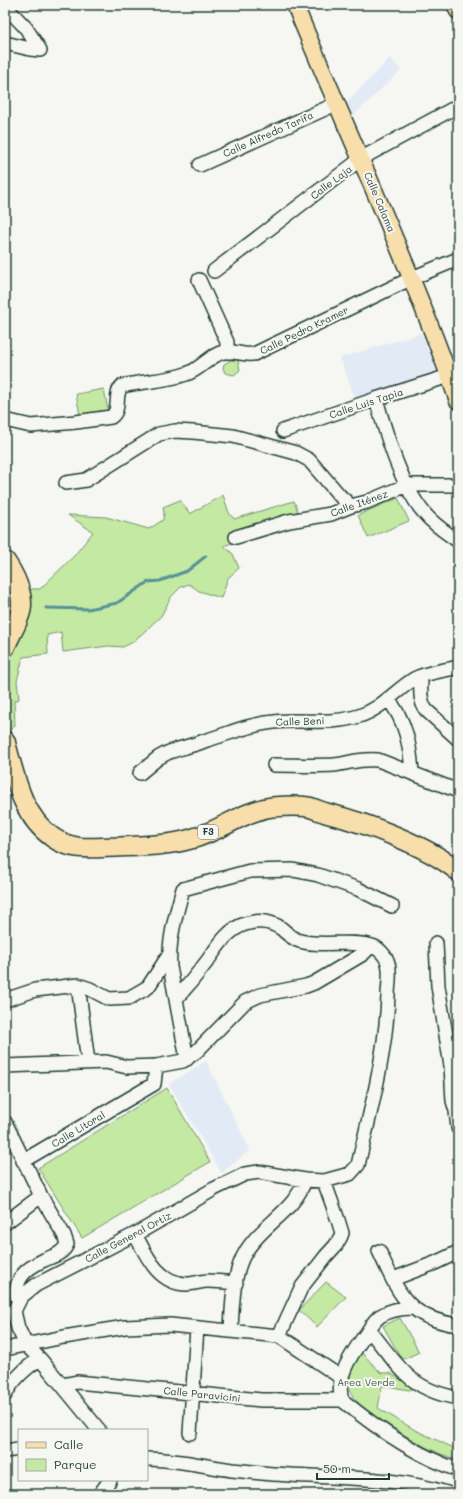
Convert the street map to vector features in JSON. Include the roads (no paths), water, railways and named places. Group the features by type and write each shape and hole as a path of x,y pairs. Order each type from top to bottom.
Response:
{"highway":[{"path":"5,561 20,592 21,602 20,614 5,647"},
{"name":"F3","path":"5,741 17,783 29,812 45,832 60,842 76,847 140,846 192,839 257,811 295,806 308,807 359,822 425,850 458,871"}],"main road":[{"name":"Calle Calama","path":"296,5 336,104 362,158 412,278 450,376 458,401"},
{"path":"455,5 458,11"}],"street":[{"path":"5,6 26,28 40,50 5,43"},
{"name":"Calle Alfredo Tarifa","path":"200,165 336,104"},
{"name":"Calle Laja","path":"214,271 362,158 458,106"},
{"name":"Calle Pedro Kramer","path":"228,352 247,355 254,354 412,278 458,259"},
{"path":"5,420 31,426 111,417 116,413 117,393 121,386 186,374 199,368 221,353 228,352 227,342 199,280"},
{"name":"Calle Luis Tapia","path":"284,431 376,399 450,376"},
{"path":"376,399 388,440 406,485 418,506 425,515 458,541"},
{"path":"66,483 86,480 159,434 175,431 193,432 232,436 296,453 305,457 351,506"},
{"name":"Calle Iténez","path":"236,537 289,521 331,514 351,506 367,502 406,485 458,485"},
{"name":"Calle Beni","path":"140,772 167,753 243,728 275,722 350,719 375,710 401,688 421,676 458,667"},
{"path":"421,676 420,694 422,705 435,720 458,739"},
{"path":"388,699 396,710 404,729 410,750 412,772"},
{"path":"274,765 321,766 368,759 378,760 458,791"},
{"path":"187,1059 169,955 174,920 183,889 250,871 293,870 325,878 358,889 392,906"},
{"path":"176,999 223,940 232,931 244,924 266,921 280,928 297,940 315,943 362,944 371,946"},
{"path":"436,943 438,986 451,1066 453,1101 458,1128"},
{"path":"5,1066 106,1062 127,1067 156,1066 176,1063 187,1059 198,1051 245,1002 260,995 285,991 314,983 363,954 371,946"},
{"name":"Calle General Ortiz","path":"18,1301 36,1285 135,1234 214,1189 245,1174 259,1172 305,1180 324,1181 345,1176 356,1169 376,1088 387,1020 389,968 380,951 371,946"},
{"path":"5,1000 35,990 78,985 90,988 109,999 129,998 148,987 169,955"},
{"path":"78,985 88,1062"},
{"name":"Calle Litoral","path":"23,1161 154,1084 156,1066"},
{"path":"5,1122 23,1161 41,1196 64,1235 67,1244 62,1251 42,1261 21,1277 16,1291 18,1301 14,1311 15,1319 26,1345 40,1359 98,1429"},
{"path":"231,1331 238,1267 245,1252 255,1238 290,1204 300,1192 305,1180"},
{"path":"279,1336 301,1288 336,1245 342,1233 324,1181"},
{"path":"5,1223 41,1196"},
{"path":"135,1234 147,1257 162,1276 180,1284 208,1281 236,1283"},
{"path":"380,1251 400,1294 412,1308 443,1322 458,1325"},
{"path":"393,1279 435,1263 458,1252"},
{"path":"412,1308 390,1311 374,1322 355,1349 342,1378 340,1389 342,1400 373,1424 410,1447 458,1470"},
{"path":"5,1349 125,1327 170,1325 279,1336 342,1378"},
{"path":"190,1433 197,1328"},
{"path":"369,1330 408,1376 445,1396 458,1398"},
{"path":"5,1395 18,1377 34,1362 40,1359"},
{"name":"Calle Paravicini","path":"62,1385 77,1382 260,1400 342,1400"},
{"path":"5,1450 18,1449"},
{"path":"148,1459 176,1460 231,1470 346,1477 397,1482 450,1494"},
{"path":"100,1494 109,1481"}],"waterway":[{"path":"46,608 88,609 117,603 148,582 160,581 187,571 206,556"}],"park label":[{"name":"Area Verde","path":"366,1382"}]}
